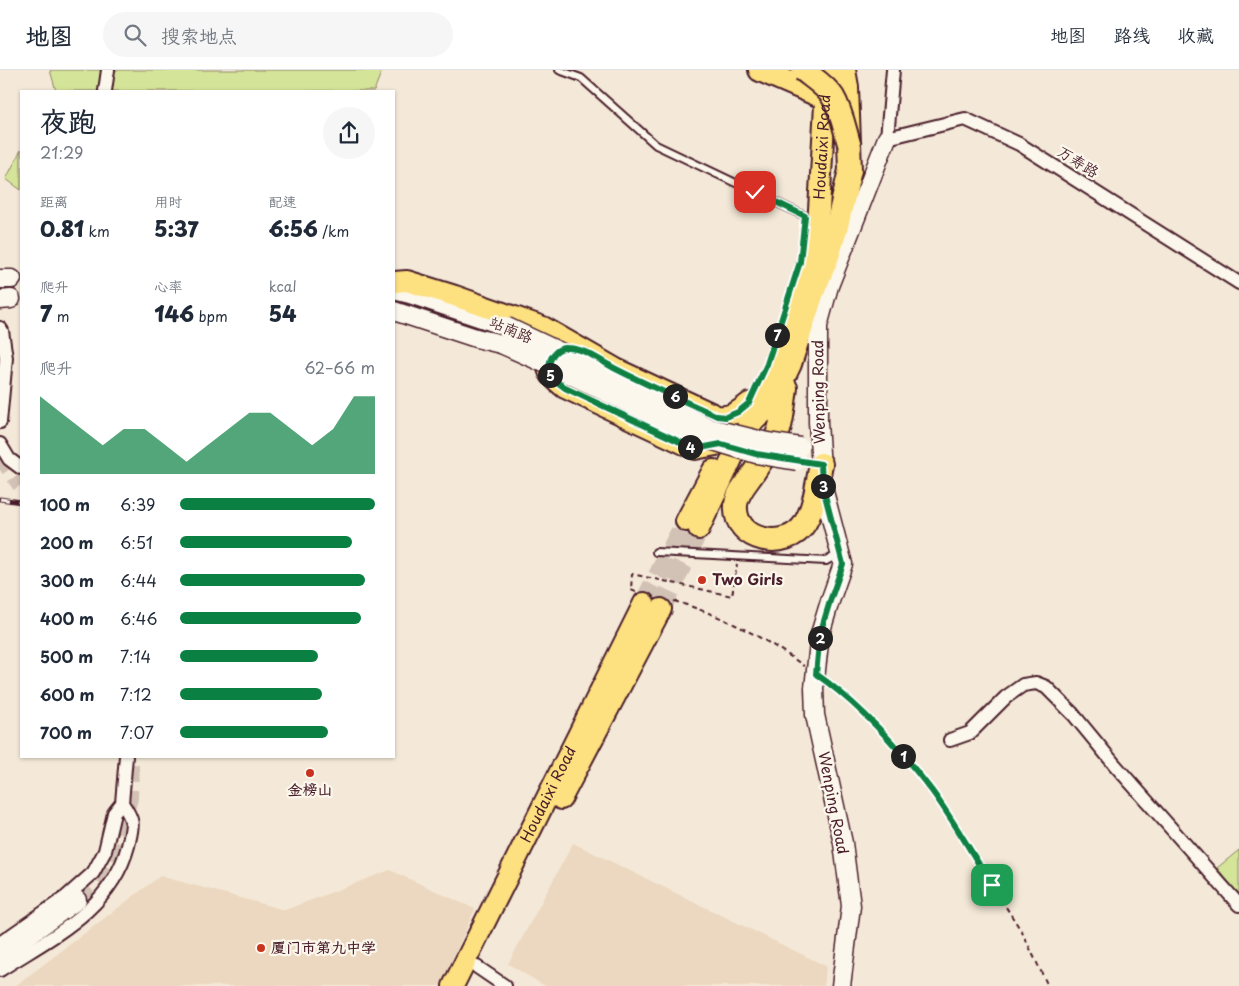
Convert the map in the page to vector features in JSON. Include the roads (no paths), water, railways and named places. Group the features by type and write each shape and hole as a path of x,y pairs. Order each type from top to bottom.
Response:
{"highway":[{"path":"760,70 821,96"},
{"path":"803,70 832,97 840,111 850,147"},
{"path":"749,414 770,406 791,360 836,230 850,170 847,87 844,70"},
{"path":"791,360 779,430 756,470 739,492 736,505 741,524 748,532 757,538 780,540 793,534 804,524 810,508 820,457"}],"main road":[{"path":"395,282 407,281 543,327 616,369 717,416 726,417 738,412 749,414 800,262 814,138 821,96 816,70"},
{"name":"Houdaixi Road","path":"692,525 786,344 818,227 821,96 827,70"},
{"path":"590,354 566,347 559,349 553,354 549,362 548,371 551,377 565,388 695,449 721,444"},
{"name":"Houdaixi Road","path":"453,986 654,601 551,817 467,986"}],"street":[{"path":"105,90 108,70"},
{"name":"Wenping Road","path":"842,986 851,906 843,843 816,715 814,688 820,634 843,564 822,484 818,422 818,326 829,286 887,138 893,70"},
{"name":"万寿路","path":"887,138 965,119 1019,144 1239,283"},
{"name":"站南路","path":"395,290 505,326 575,359 710,428 767,442 799,454"},
{"name":"站南路","path":"395,311 476,338 501,344 562,371 693,435 756,454 799,454 820,457"},
{"path":"0,328 6,358 0,422"},
{"path":"0,444 9,459 20,467"},
{"path":"950,740 970,733 1006,697 1023,685 1036,683 1046,687 1073,714 1115,765 1239,905"},
{"path":"0,943 66,898 93,873 105,851 114,813 122,803 126,758"},
{"path":"0,970 75,922 97,902 115,880 124,858 131,830 131,817 122,803"},
{"path":"0,956 77,900"},
{"path":"477,967 505,986"}],"lane":[{"path":"559,70 581,78 656,145 805,216"},
{"path":"656,552 826,561 840,553"}],"tunnel":[{"path":"0,454 20,484"},
{"path":"644,603 686,521"},
{"path":"661,609 699,529"},
{"path":"77,900 97,882 112,860 129,798 130,764"}],"railway":[{"path":"0,499 20,502"}],"place":[{"name":"Two Girls","path":"702,580"},
{"name":"金榜山","path":"310,773"},
{"name":"厦门市第九中学","path":"261,948"}]}
